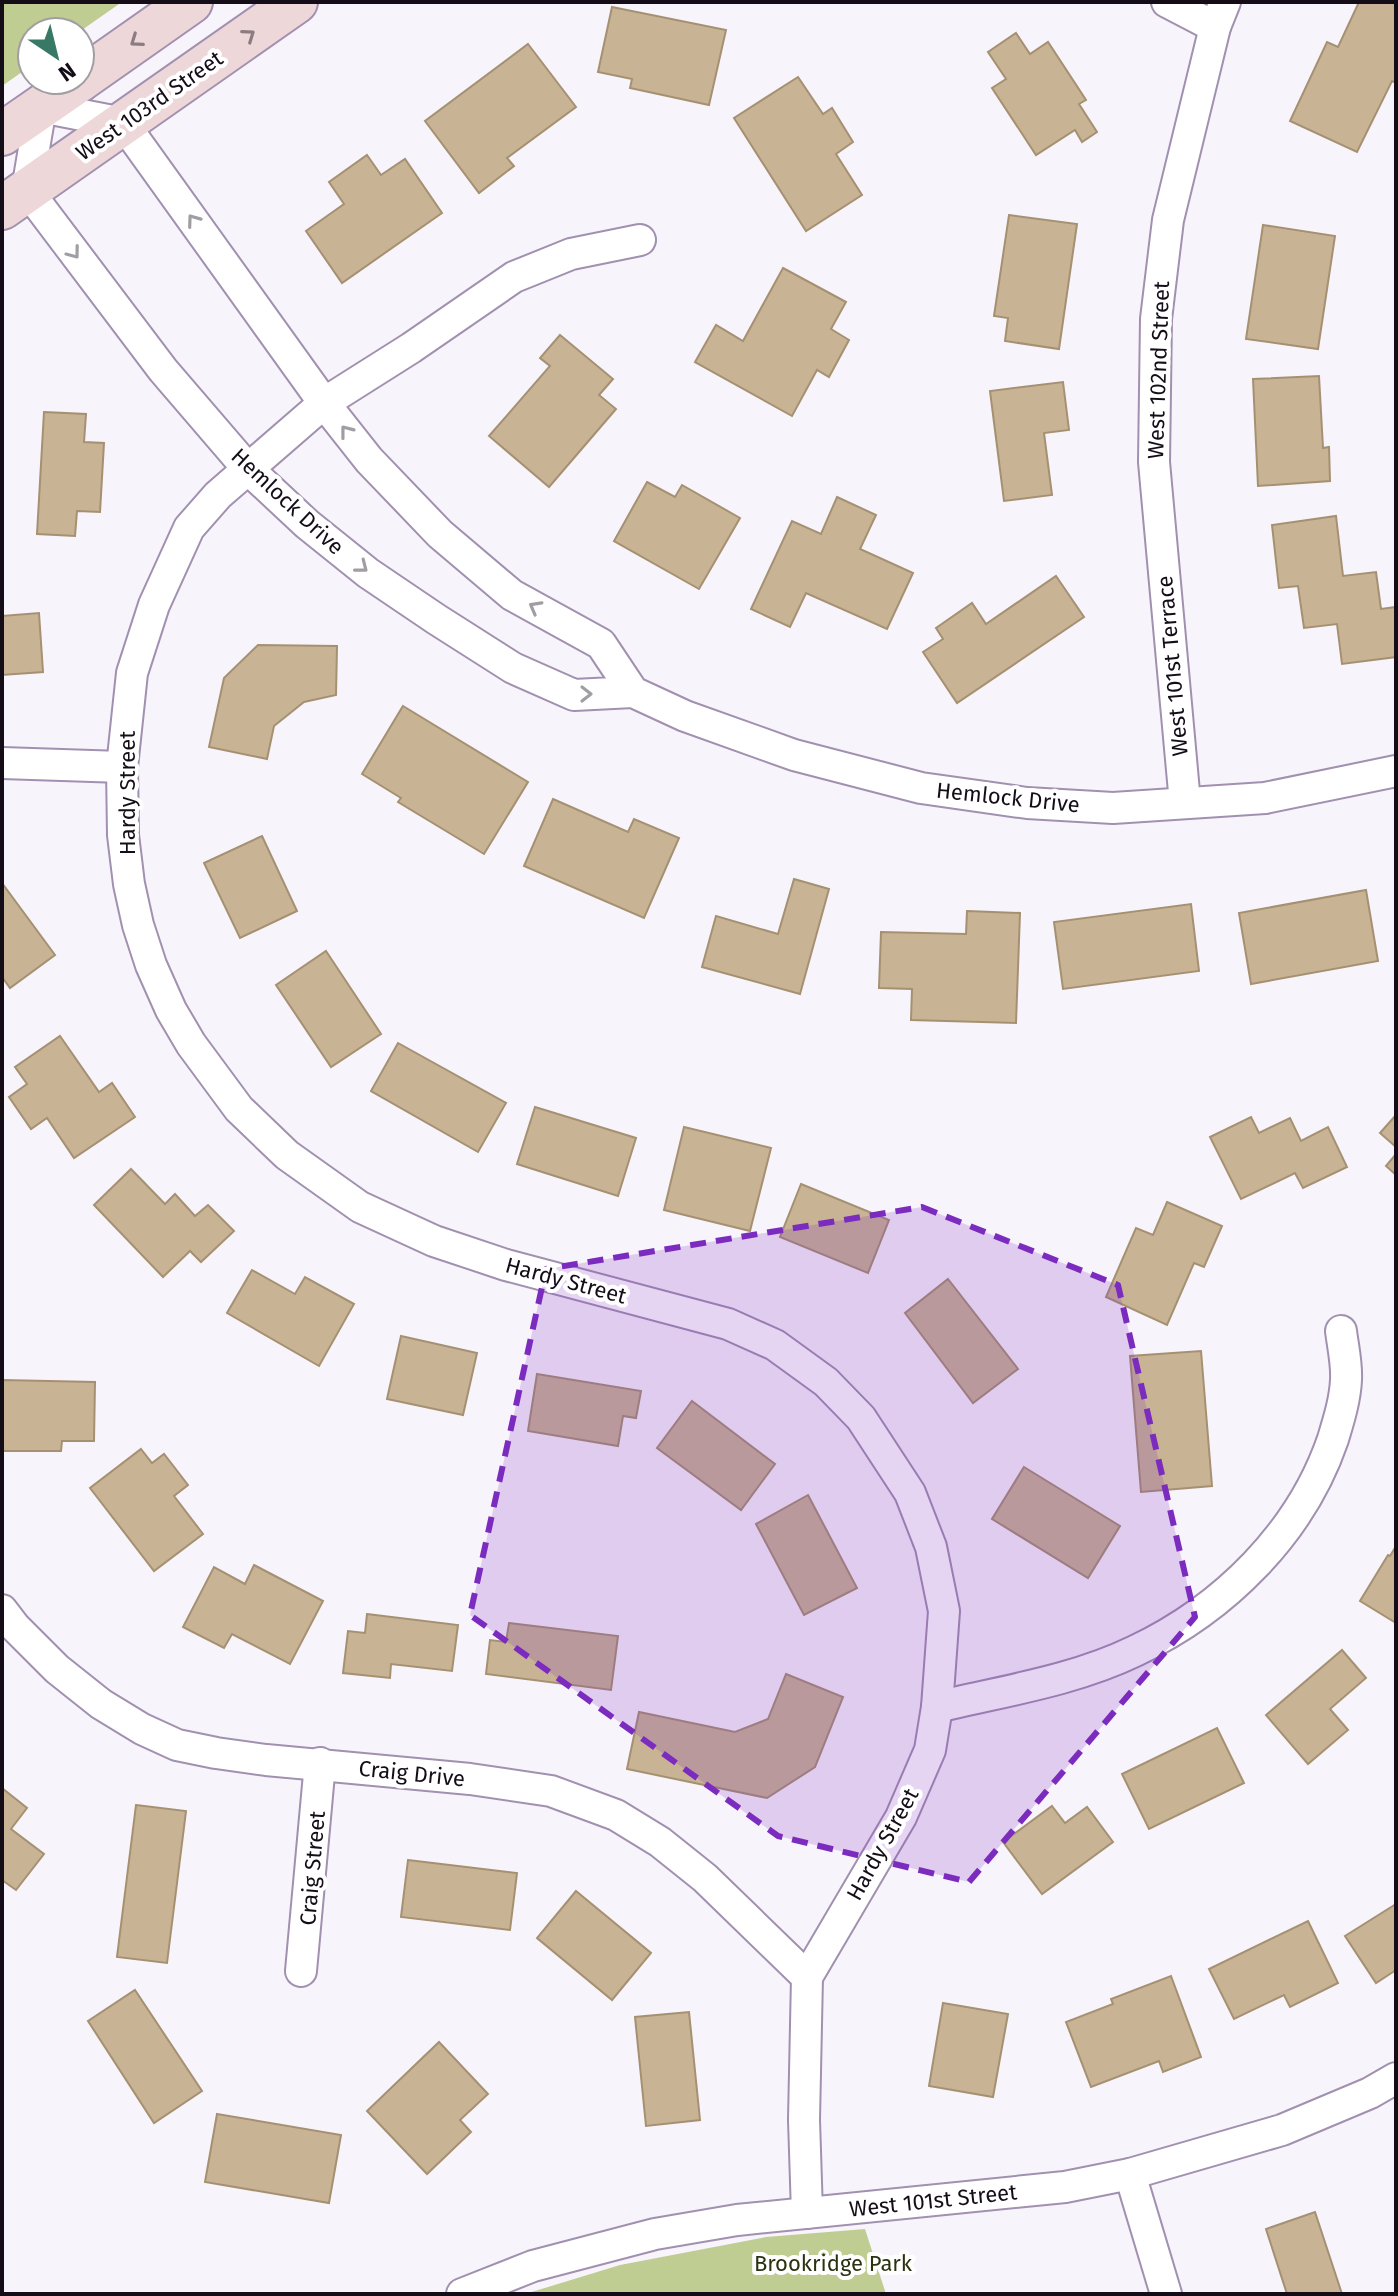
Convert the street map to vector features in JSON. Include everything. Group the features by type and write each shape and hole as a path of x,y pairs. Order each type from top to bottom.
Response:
{"main road":[{"path":"96,69 191,2"},
{"name":"West 103rd Street","path":"15,199 296,2"},
{"path":"2,134 57,96"}],"street":[{"name":"West 102nd Street","path":"1160,528 1154,462 1156,319 1168,220 1220,14 1167,2"},
{"path":"15,199 41,107 123,123 324,403 369,460 440,534 512,595 601,644 633,692"},
{"name":"Hemlock Drive","path":"15,199 248,469 307,524 368,573 513,668 574,695 633,692 685,716 794,755 921,788 1027,803 1113,808 1265,798 1396,771"},
{"path":"324,403 514,277 571,254 640,240"},
{"name":"Hardy Street","path":"324,403 218,495 189,528 154,605 132,673 122,767 123,835 129,884 151,965 171,1010 191,1044 239,1109 287,1155 360,1207 434,1241 506,1265 728,1324 775,1345 826,1382 861,1418 910,1493 931,1547 944,1611 937,1707 930,1750 901,1817 807,1977 804,2120 807,2213"},
{"name":"West 101st Terrace","path":"1160,528 1185,803"},
{"path":"2,763 122,767"},
{"path":"937,1707 1078,1674 1136,1651 1190,1620 1250,1571 1287,1529 1323,1469 1341,1413 1346,1378 1341,1331"},
{"name":"Craig Drive","path":"2,1610 57,1669 101,1704 142,1729 177,1745 216,1753 470,1779 551,1791 616,1815 660,1842 705,1878 807,1977"},
{"name":"Craig Street","path":"301,1971 320,1763"},
{"name":"West 101st Street","path":"462,2294 533,2266 655,2234 737,2220 1065,2187 1130,2174 1282,2130 1370,2093 1396,2078"},
{"path":"1130,2174 1166,2294"}],"highlighted area":[{"path":"922,1207 1118,1285 1195,1617 969,1882 778,1836 470,1615 546,1269"}],"green space":[{"path":"2,2 122,2 96,20 96,16 16,16 16,76 2,86"},
{"name":"Brookridge Park","path":"865,2229 886,2294 525,2294 620,2265 766,2237"}],"building":[{"path":"1359,2 1396,2 1396,83 1392,81 1357,152 1290,121 1327,42 1338,47"},
{"path":"612,7 726,30 709,105 630,88 632,79 598,72"},
{"path":"1016,33 1030,54 1048,42 1086,100 1079,104 1097,132 1082,142 1075,130 1036,155 992,88 1006,79 988,52"},
{"path":"528,44 576,107 507,158 514,166 479,193 425,121"},
{"path":"798,77 823,114 832,108 853,142 836,154 862,195 806,231 734,118"},
{"path":"367,155 381,175 405,159 442,213 342,283 306,231 344,204 329,182"},
{"path":"1009,215 1077,224 1059,349 1005,341 1008,318 994,316"},
{"path":"1263,225 1335,236 1318,349 1246,339"},
{"path":"783,268 846,302 831,329 849,340 829,377 817,370 792,416 695,362 716,325 743,341"},
{"path":"560,335 613,379 599,395 616,409 549,487 489,436 550,366 540,358"},
{"path":"1319,376 1323,448 1329,447 1330,481 1258,486 1253,379"},
{"path":"1063,382 1069,430 1044,433 1052,495 1004,501 990,391"},
{"path":"44,412 86,414 84,442 104,443 100,512 77,511 75,536 37,534"},
{"path":"647,482 675,497 682,485 740,518 699,589 614,541"},
{"path":"837,497 876,515 860,549 913,573 887,629 806,593 790,627 751,609 792,521 821,534"},
{"path":"1336,516 1343,576 1376,572 1381,609 1396,607 1396,657 1342,664 1337,624 1304,628 1298,586 1279,588 1272,525"},
{"path":"1056,576 1084,617 957,703 923,652 943,639 936,628 972,603 986,624"},
{"path":"39,613 43,672 2,675 2,616"},
{"path":"258,645 337,646 336,695 304,702 274,726 267,759 209,747 224,678"},
{"path":"403,706 528,782 484,854 398,802 401,798 362,774"},
{"path":"553,799 628,832 634,819 679,838 644,918 524,866"},
{"path":"262,836 297,911 240,938 204,863"},
{"path":"794,879 829,889 800,994 702,967 716,916 778,934"},
{"path":"2,883 55,955 10,988 2,977"},
{"path":"1366,890 1378,961 1251,984 1239,913"},
{"path":"1191,904 1199,971 1063,989 1054,922"},
{"path":"967,911 1020,913 1016,1023 911,1020 912,989 879,988 881,932 966,934"},
{"path":"326,951 381,1034 331,1067 276,985"},
{"path":"60,1036 99,1092 112,1083 135,1117 74,1158 47,1118 31,1129 9,1097 27,1084 15,1067"},
{"path":"398,1043 506,1103 478,1152 371,1091"},
{"path":"535,1107 636,1138 618,1196 517,1164"},
{"path":"1396,1115 1396,1147 1380,1133"},
{"path":"1251,1117 1259,1133 1290,1118 1301,1141 1328,1127 1347,1167 1303,1188 1295,1173 1241,1199 1210,1137"},
{"path":"684,1127 771,1148 750,1231 664,1210"},
{"path":"1396,1154 1396,1175 1386,1166"},
{"path":"131,1169 165,1204 175,1194 195,1216 208,1205 234,1231 201,1262 190,1251 163,1277 94,1205"},
{"path":"801,1184 889,1220 868,1273 780,1237"},
{"path":"1167,1202 1222,1226 1204,1267 1194,1263 1167,1325 1106,1297 1136,1228 1153,1235"},
{"path":"252,1270 295,1294 305,1277 354,1304 319,1366 227,1313"},
{"path":"948,1279 1018,1369 973,1403 905,1313"},
{"path":"401,1336 477,1353 463,1415 387,1399"},
{"path":"1201,1351 1212,1486 1141,1492 1130,1356"},
{"path":"537,1374 641,1391 636,1418 623,1416 618,1446 528,1431"},
{"path":"2,1380 95,1382 94,1441 62,1441 61,1451 2,1451"},
{"path":"692,1401 775,1464 741,1510 657,1448"},
{"path":"141,1449 152,1463 164,1454 188,1485 174,1496 203,1534 154,1571 90,1488"},
{"path":"1024,1467 1120,1526 1088,1578 992,1519"},
{"path":"808,1495 857,1588 804,1615 756,1524"},
{"path":"1396,1546 1396,1623 1360,1601"},
{"path":"254,1565 323,1601 290,1664 232,1634 224,1648 183,1627 214,1567 245,1584"},
{"path":"367,1614 458,1625 452,1671 391,1664 390,1678 343,1673 348,1631 365,1633"},
{"path":"509,1623 618,1636 611,1690 486,1674 490,1640 506,1642"},
{"path":"1342,1650 1366,1678 1330,1709 1348,1730 1308,1764 1266,1715"},
{"path":"786,1674 843,1697 815,1767 767,1798 627,1769 639,1712 735,1732 768,1719"},
{"path":"1217,1728 1244,1783 1149,1829 1122,1774"},
{"path":"2,1788 27,1808 11,1829 44,1854 16,1890 2,1880"},
{"path":"136,1805 186,1811 167,1963 117,1957"},
{"path":"1052,1806 1065,1823 1087,1807 1113,1842 1042,1894 1003,1842"},
{"path":"408,1860 517,1873 510,1930 401,1917"},
{"path":"576,1891 651,1953 612,2000 537,1938"},
{"path":"1396,1904 1396,1970 1376,1983 1345,1936"},
{"path":"1308,1921 1338,1983 1290,2007 1284,1995 1234,2019 1209,1969"},
{"path":"1171,1976 1201,2057 1163,2072 1159,2061 1091,2087 1066,2022 1113,2004 1111,1999"},
{"path":"135,1990 202,2091 154,2123 88,2021"},
{"path":"943,2003 1008,2014 993,2097 929,2086"},
{"path":"689,2012 700,2120 646,2126 635,2017"},
{"path":"439,2042 488,2094 460,2120 471,2132 427,2174 367,2111"},
{"path":"217,2114 341,2135 329,2203 205,2182"},
{"path":"1315,2212 1342,2294 1287,2294 1266,2229"}]}
